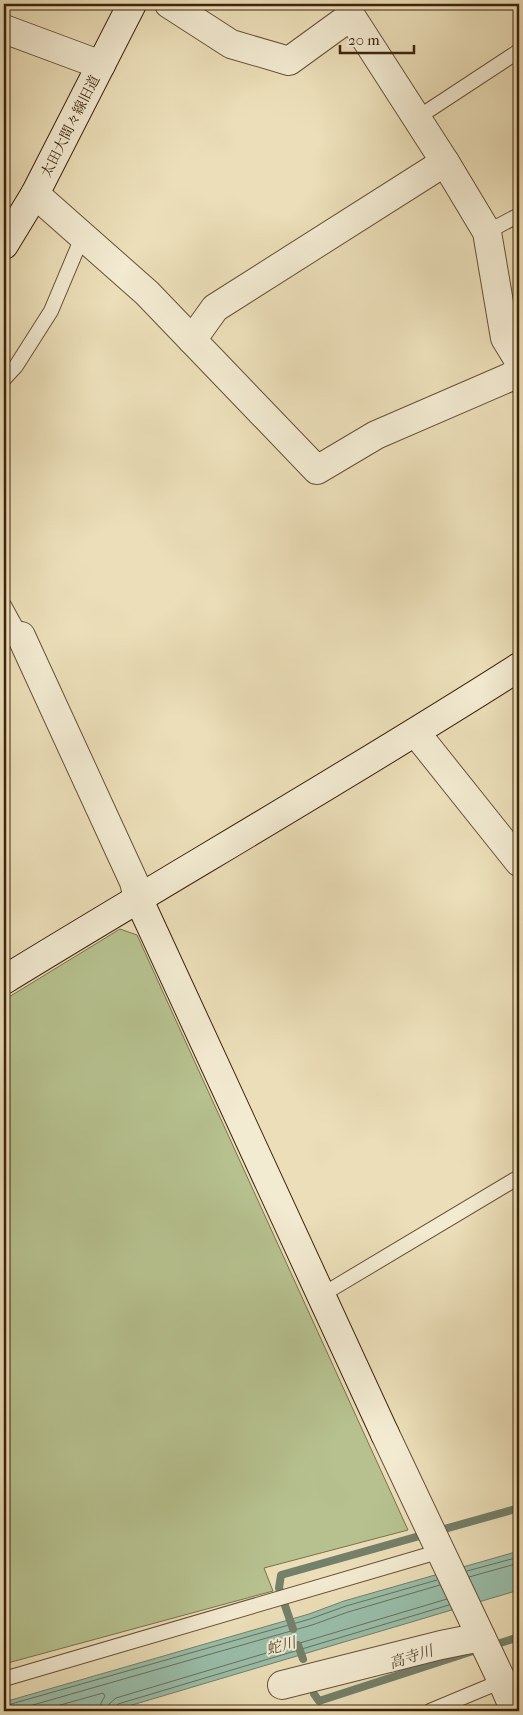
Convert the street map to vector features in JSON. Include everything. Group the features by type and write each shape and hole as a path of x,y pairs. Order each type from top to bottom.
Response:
{"street":[{"name":"太田大間々線旧道","path":"4,245 35,194 132,4"},
{"path":"169,4 231,44 289,61 351,16 417,118 487,232 506,338 519,361"},
{"path":"4,29 101,65"},
{"path":"192,340 215,308 444,162"},
{"path":"35,194 147,293 317,470 376,434 510,377 519,371"},
{"path":"21,636 134,882 138,898 320,1296 515,1711"},
{"path":"4,980 416,733 519,667"},
{"path":"416,733 519,862"},
{"path":"282,1685 440,1645 486,1648"}],"lane":[{"path":"417,118 519,51"},
{"path":"487,232 519,215"},
{"path":"4,379 16,366 51,311 83,235"},
{"path":"4,605 21,636"},
{"path":"320,1296 519,1177"},
{"path":"4,1679 444,1557"},
{"path":"430,1711 486,1648"}],"shaded area":[{"path":"120,929 137,935 408,1530 264,1568 273,1591 4,1664 4,1000"}],"water":[{"name":"蛇川","path":"519,1551 519,1590 112,1711 4,1711 4,1702"}],"waterway":[{"name":"蛇川","path":"293,1629 279,1588 281,1575 519,1508"},
{"name":"高寺川","path":"491,1646 519,1637"},
{"name":"高寺川","path":"298,1645 303,1659"},
{"name":"高寺川","path":"314,1694 319,1701 473,1651"}]}
